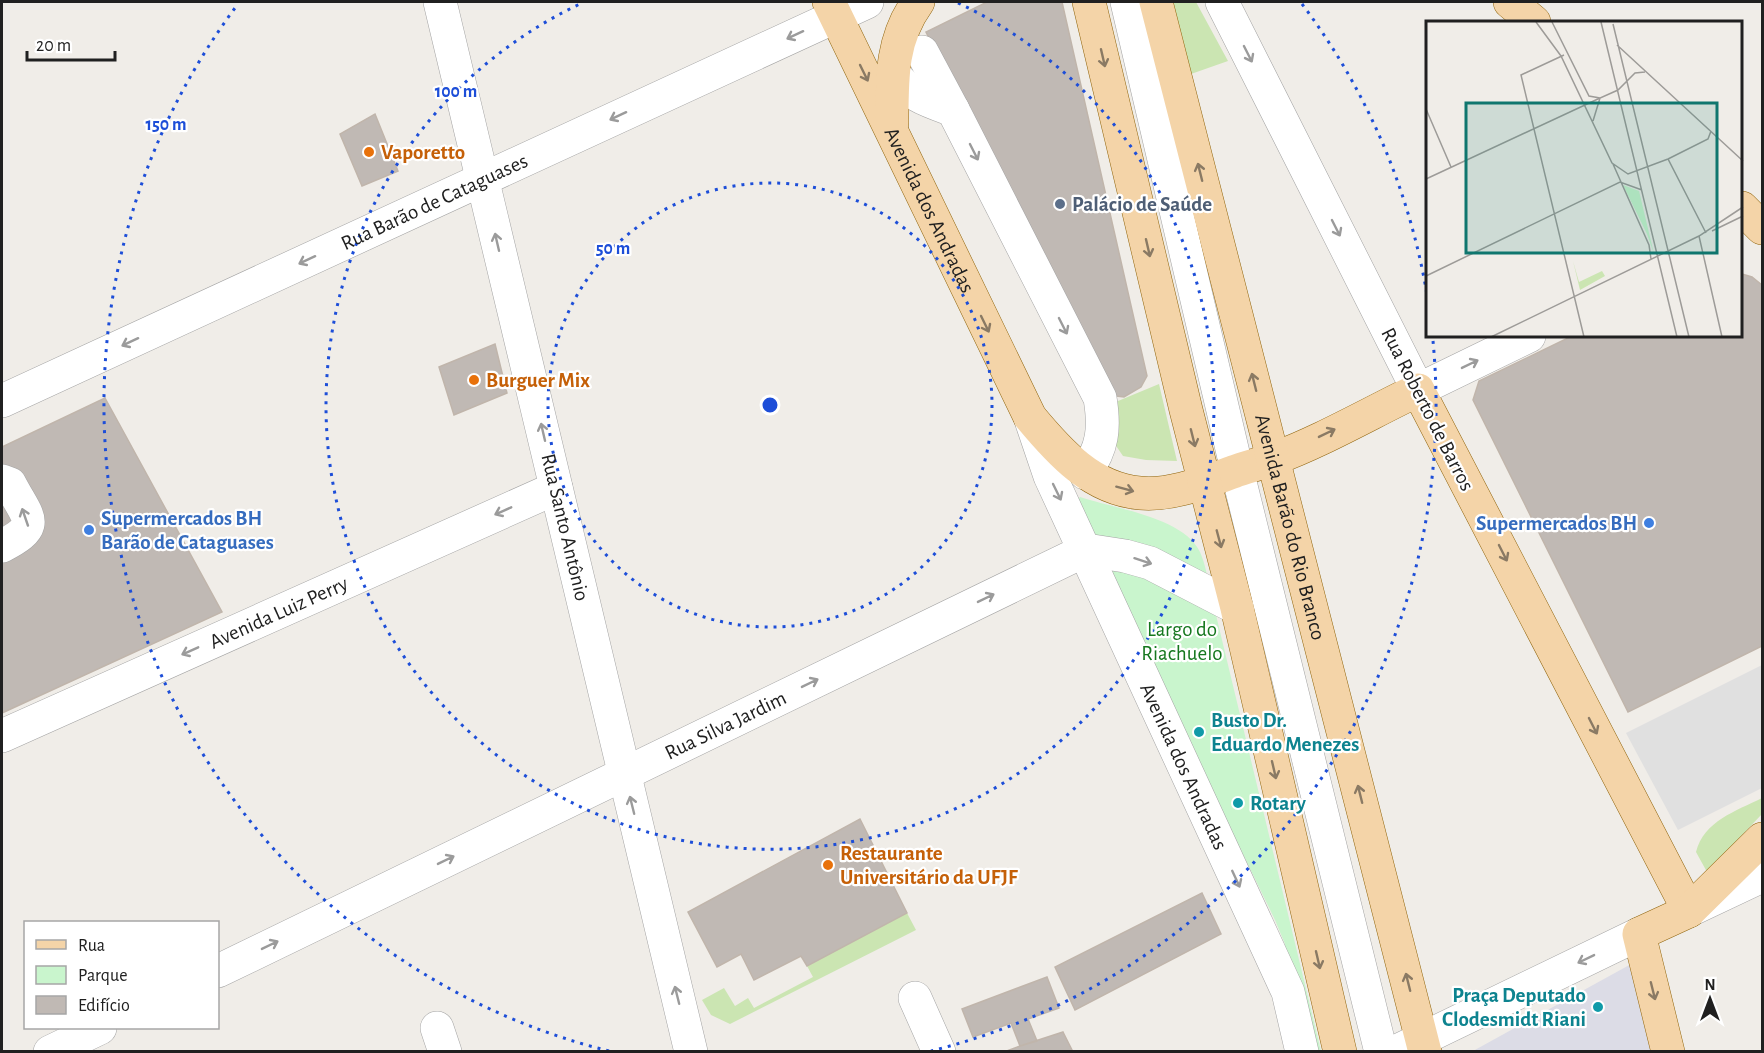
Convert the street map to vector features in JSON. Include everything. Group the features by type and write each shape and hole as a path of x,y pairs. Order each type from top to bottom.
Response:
{"main road":[{"path":"892,130 892,72 900,32 906,18 918,2"},
{"path":"1089,2 1204,483 1237,608 1340,1052"},
{"name":"Avenida Barão do Rio Branco","path":"1156,2 1274,459 1414,1047"},
{"path":"1510,2 1533,21"},
{"name":"Avenida dos Andradas","path":"833,8 1030,417 1058,451 1085,473 1113,486 1141,494 1204,483 1274,459"},
{"path":"1743,209 1762,228"},
{"path":"1274,459 1418,390"},
{"name":"Rua Roberto de Barros","path":"1418,390 1689,911"},
{"path":"1668,1052 1639,934 1689,911 1762,839"}],"street":[{"name":"Rua Santo Antônio","path":"440,2 691,1052"},
{"name":"Rua Barão de Cataguases","path":"2,401 482,179 833,8 867,2"},
{"name":"Avenida Barão do Rio Branco","path":"1127,2 1237,470 1381,1052"},
{"name":"Rua Roberto de Barros","path":"1222,2 1418,390"},
{"path":"922,52 1100,398 1103,436 1100,449 1085,473"},
{"path":"892,72 906,90 922,99 953,110"},
{"path":"1418,390 1525,338"},
{"name":"Avenida dos Andradas","path":"1030,417 1050,476 1288,992 1302,1052"},
{"path":"2,481 10,484 28,519 28,527 24,535 2,546"},
{"name":"Avenida Luiz Perry","path":"2,736 556,488"},
{"path":"1086,550 1125,556 1150,563 1237,608"},
{"name":"Rua Silva Jardim","path":"219,970 1086,550"},
{"path":"1689,911 1762,876"},
{"path":"1414,1047 1639,934"},
{"path":"915,998 939,1052"},
{"path":"50,1052 98,1029"}],"green space":[{"path":"1172,2 1196,2 1228,61 1191,74"},
{"path":"1159,384 1177,461 1146,460 1123,456 1110,437 1106,406"},
{"path":"1080,497 1146,516 1179,530 1192,540 1200,552 1210,587 1086,536 1072,508"},
{"name":"Largo do Riachuelo","path":"1116,570 1135,572 1216,615 1321,1051 1311,1051 1275,949 1285,944 1275,920 1105,572"},
{"path":"1762,798 1762,814 1707,872 1696,852 1706,832 1722,818"},
{"path":"907,913 916,930 730,1024 711,1015 702,1000 724,988 735,1006 748,998 754,1008 813,977 807,966"}],"shaded area":[{"path":"1762,665 1762,788 1678,830 1626,733"},
{"name":"Praça Deputado Clodesmidt Riani","path":"1633,963 1652,1051 1473,1051"}],"building":[{"name":"Palácio de Saúde","path":"987,2 1062,2 1147,376 1141,387 1124,397 1108,395 926,32"},
{"name":"Vaporetto","path":"375,114 398,171 362,186 340,134"},
{"name":"Supermercados BH","path":"1743,274 1752,277 1762,285 1762,646 1628,712 1473,400 1479,381 1568,338 1743,338"},
{"name":"Burguer Mix","path":"495,344 507,393 454,415 439,367"},
{"name":"Supermercados BH Barão de Cataguases","path":"105,398 222,612 2,713 2,447"},
{"name":"Restaurante Universitário da UFJF","path":"860,819 907,913 807,966 801,956 754,980 741,954 717,967 688,912"},
{"path":"1202,893 1221,934 1075,1010 1055,967"},
{"path":"1047,977 1059,1008 1028,1019 1037,1041 1020,1046 1011,1023 973,1037 962,1009"},
{"path":"1063,1032 1073,1052 1004,1052 1020,1046"}],"place":[{"name":"Vaporetto","path":"369,152"},
{"name":"Palácio de Saúde","path":"1060,204"},
{"name":"Burguer Mix","path":"474,380"},
{"name":"Supermercados BH","path":"1649,523"},
{"name":"Supermercados BH Barão de Cataguases","path":"89,530"},
{"name":"Busto Dr. Eduardo Menezes","path":"1199,732"},
{"name":"Rotary","path":"1238,803"},
{"name":"Restaurante Universitário da UFJF","path":"828,865"},
{"name":"Praça Deputado Clodesmidt Riani","path":"1598,1007"}]}
